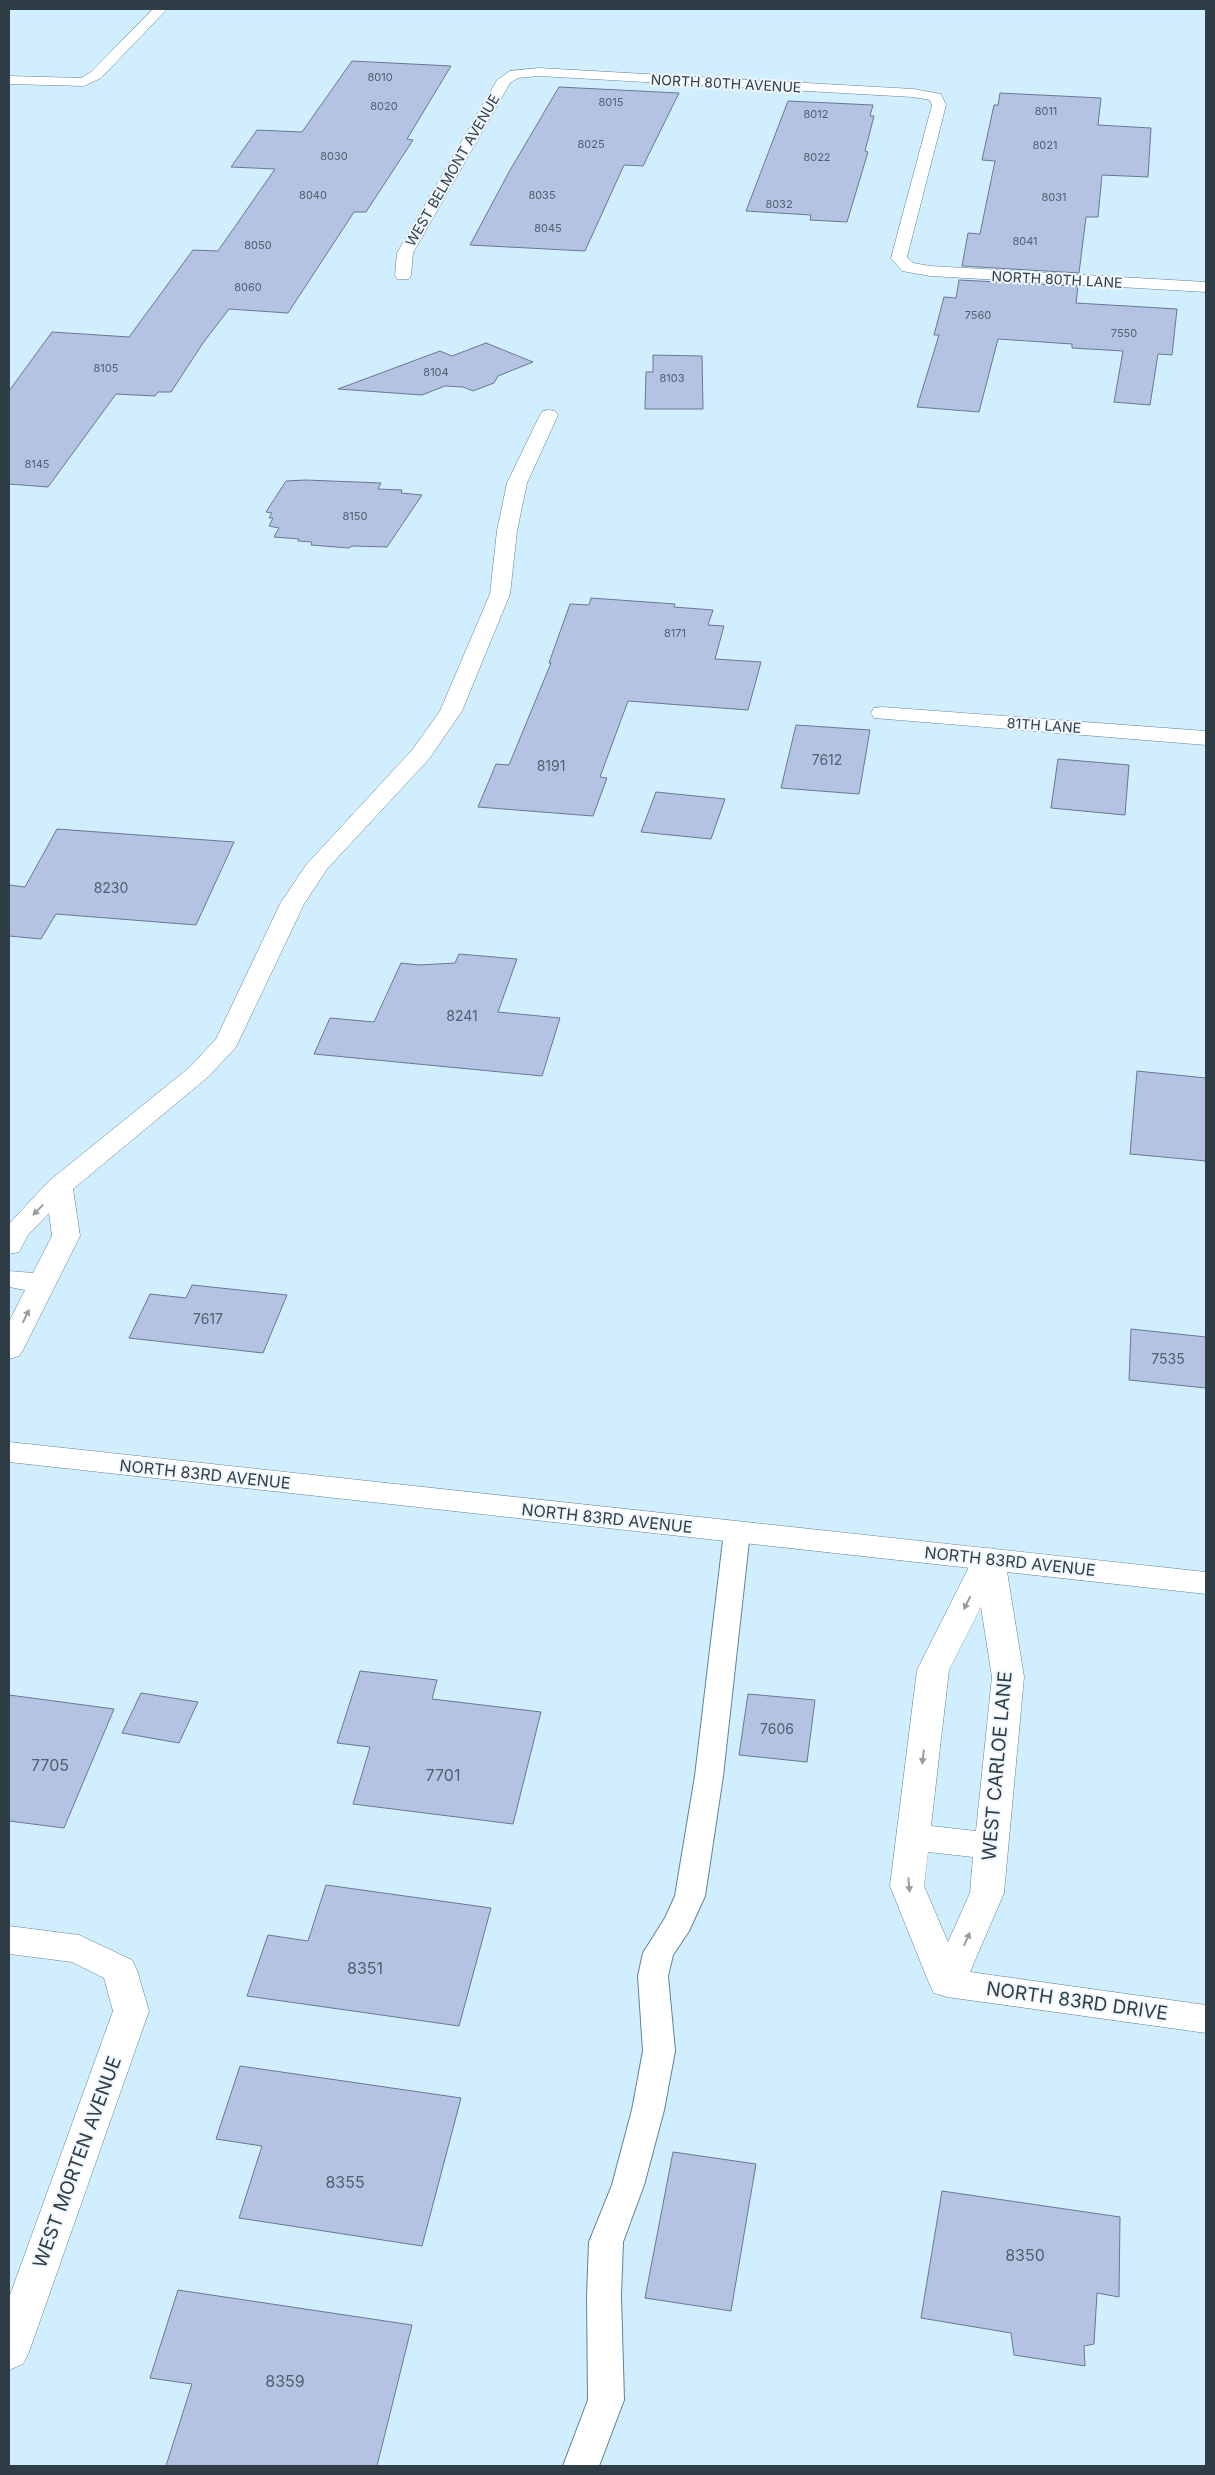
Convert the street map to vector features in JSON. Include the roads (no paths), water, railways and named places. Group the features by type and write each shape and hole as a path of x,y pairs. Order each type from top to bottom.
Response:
{"street":[{"path":"9,80 84,82 96,76 160,9"},
{"name":"NORTH 80TH AVENUE","path":"515,74 539,72 903,93 936,97 939,105 899,258 908,266"},
{"name":"WEST BELMONT AVENUE","path":"403,275 405,252 504,80 515,74"},
{"name":"NORTH 80TH LANE","path":"908,266 930,271 1206,287"},
{"path":"9,1246 16,1232 59,1187 200,1072 227,1042 292,904 318,864 421,754 451,711 500,594 507,531 517,483 549,415"},
{"name":"81TH LANE","path":"882,713 1206,738"},
{"path":"9,1350 66,1236 59,1187"},
{"path":"9,1280 42,1283"},
{"name":"NORTH 83RD AVENUE","path":"9,1452 1206,1583"},
{"path":"947,1983 907,1886 933,1670 989,1559"},
{"name":"WEST CARLOE LANE","path":"947,1983 987,1893 1008,1677 989,1559"},
{"path":"914,1837 991,1846"},
{"name":"WEST MORTEN AVENUE","path":"9,1940 79,1949 119,1970 131,2011 9,2352"},
{"name":"NORTH 83RD DRIVE","path":"947,1983 1206,2018"}],"lane":[{"path":"580,2466 606,2400 604,2296 606,2242 633,2166 648,2110 659,2051 653,1976 658,1953 678,1922 690,1896 709,1776 737,1532"}]}
